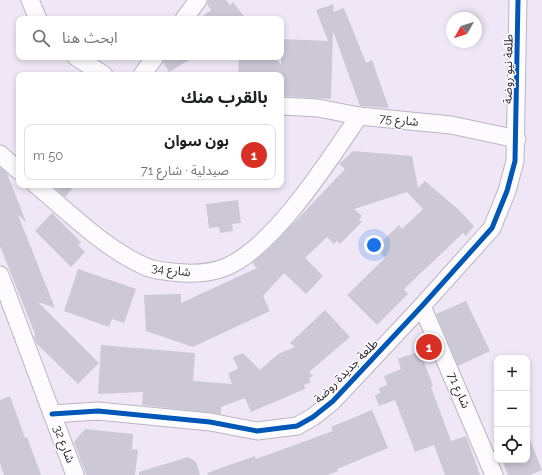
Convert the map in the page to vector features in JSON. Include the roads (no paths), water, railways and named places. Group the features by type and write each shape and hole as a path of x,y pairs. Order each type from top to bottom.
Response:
{"street":[{"path":"30,0 37,16"},
{"path":"186,16 198,0"},
{"name":"طلعة نيو روضة","path":"517,139 518,0"},
{"path":"81,60 99,72"},
{"name":"شارع 75","path":"284,106 318,108 359,116 451,125 517,139"},
{"name":"شارع 34","path":"39,188 96,237 144,266 182,273 205,272 225,267 242,258 260,245 299,200 335,152 359,116"},
{"name":"طلعة جديدة روضة","path":"52,414 98,411 210,422 256,431 297,426 313,417 333,401 422,306 492,228 508,191 515,161 517,139"},
{"path":"0,154 16,168"},
{"path":"0,275 52,414"},
{"name":"شارع 71","path":"422,306 494,475"},
{"name":"شارع 32","path":"52,414 75,475"}],"place":[{"name":"بون سوان","path":"429,347"}]}
